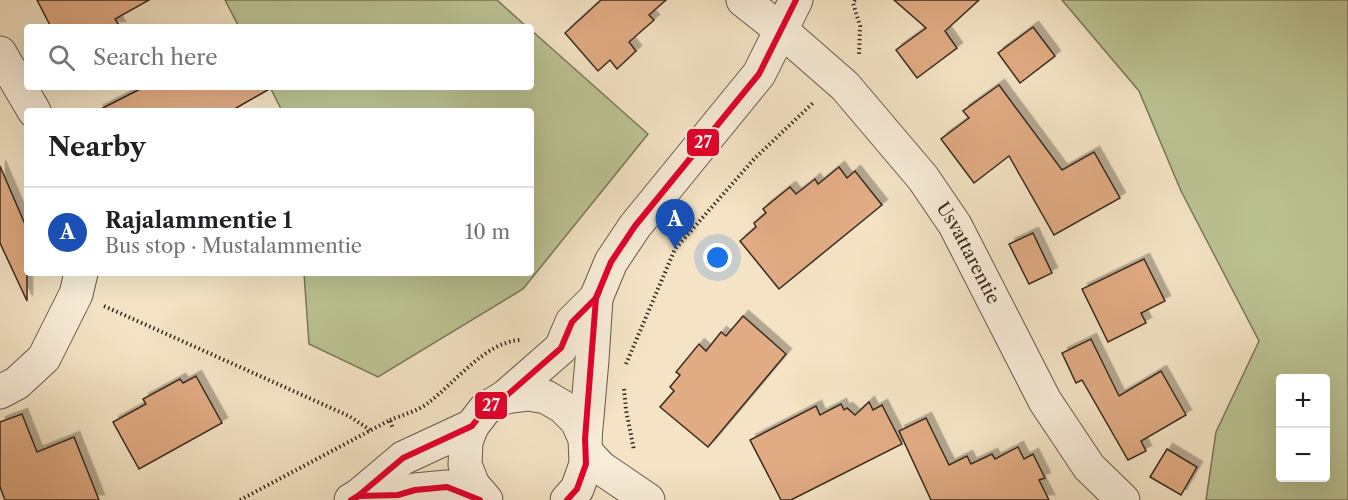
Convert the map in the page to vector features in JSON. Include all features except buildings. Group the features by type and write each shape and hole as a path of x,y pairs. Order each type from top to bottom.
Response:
{"street":[{"name":"Usvattarentie","path":"743,0 845,86 923,178 955,225 1045,401 1089,467 1123,500"},
{"path":"567,500 577,489 586,464 585,446 596,298 611,262 635,226 759,74 796,0"},
{"path":"0,53 32,108"},
{"path":"0,392 17,383 44,358 79,283"},
{"path":"486,500 473,485 465,465 466,442 472,426 486,409 505,397 561,348 572,322 596,298"},
{"path":"505,397 529,394 546,397 563,407 577,421 585,446 601,468 640,494"},
{"path":"355,498 403,458 472,426"},
{"path":"355,498 398,495 415,490 447,487 480,500"}],"path":[{"path":"847,0 853,3"},
{"path":"79,283 348,416 370,430"},
{"path":"624,385 626,410 637,461 640,494"},
{"path":"240,500 390,420 403,458"}],"green space":[{"path":"225,0 497,0 524,24 237,24"},
{"path":"1062,0 1348,0 1348,500 1206,500 1216,432 1259,341 1181,191 1139,91"},
{"path":"534,33 648,134 534,275 534,108 280,108 272,90 534,90"},
{"path":"304,276 533,276 523,289 378,377 309,344"}],"transit line":[{"name":"27","path":"351,500 403,458 472,426 485,409 505,397 561,348 572,322 596,298 611,262 635,226 759,74 796,0"},
{"name":"27","path":"567,500 577,489 586,464 585,439 596,298 599,291"},
{"name":"27","path":"354,499 358,496 398,495 415,490 447,487 480,500"}],"place":[{"name":"Rajalammentie 1","path":"675,249"}]}
